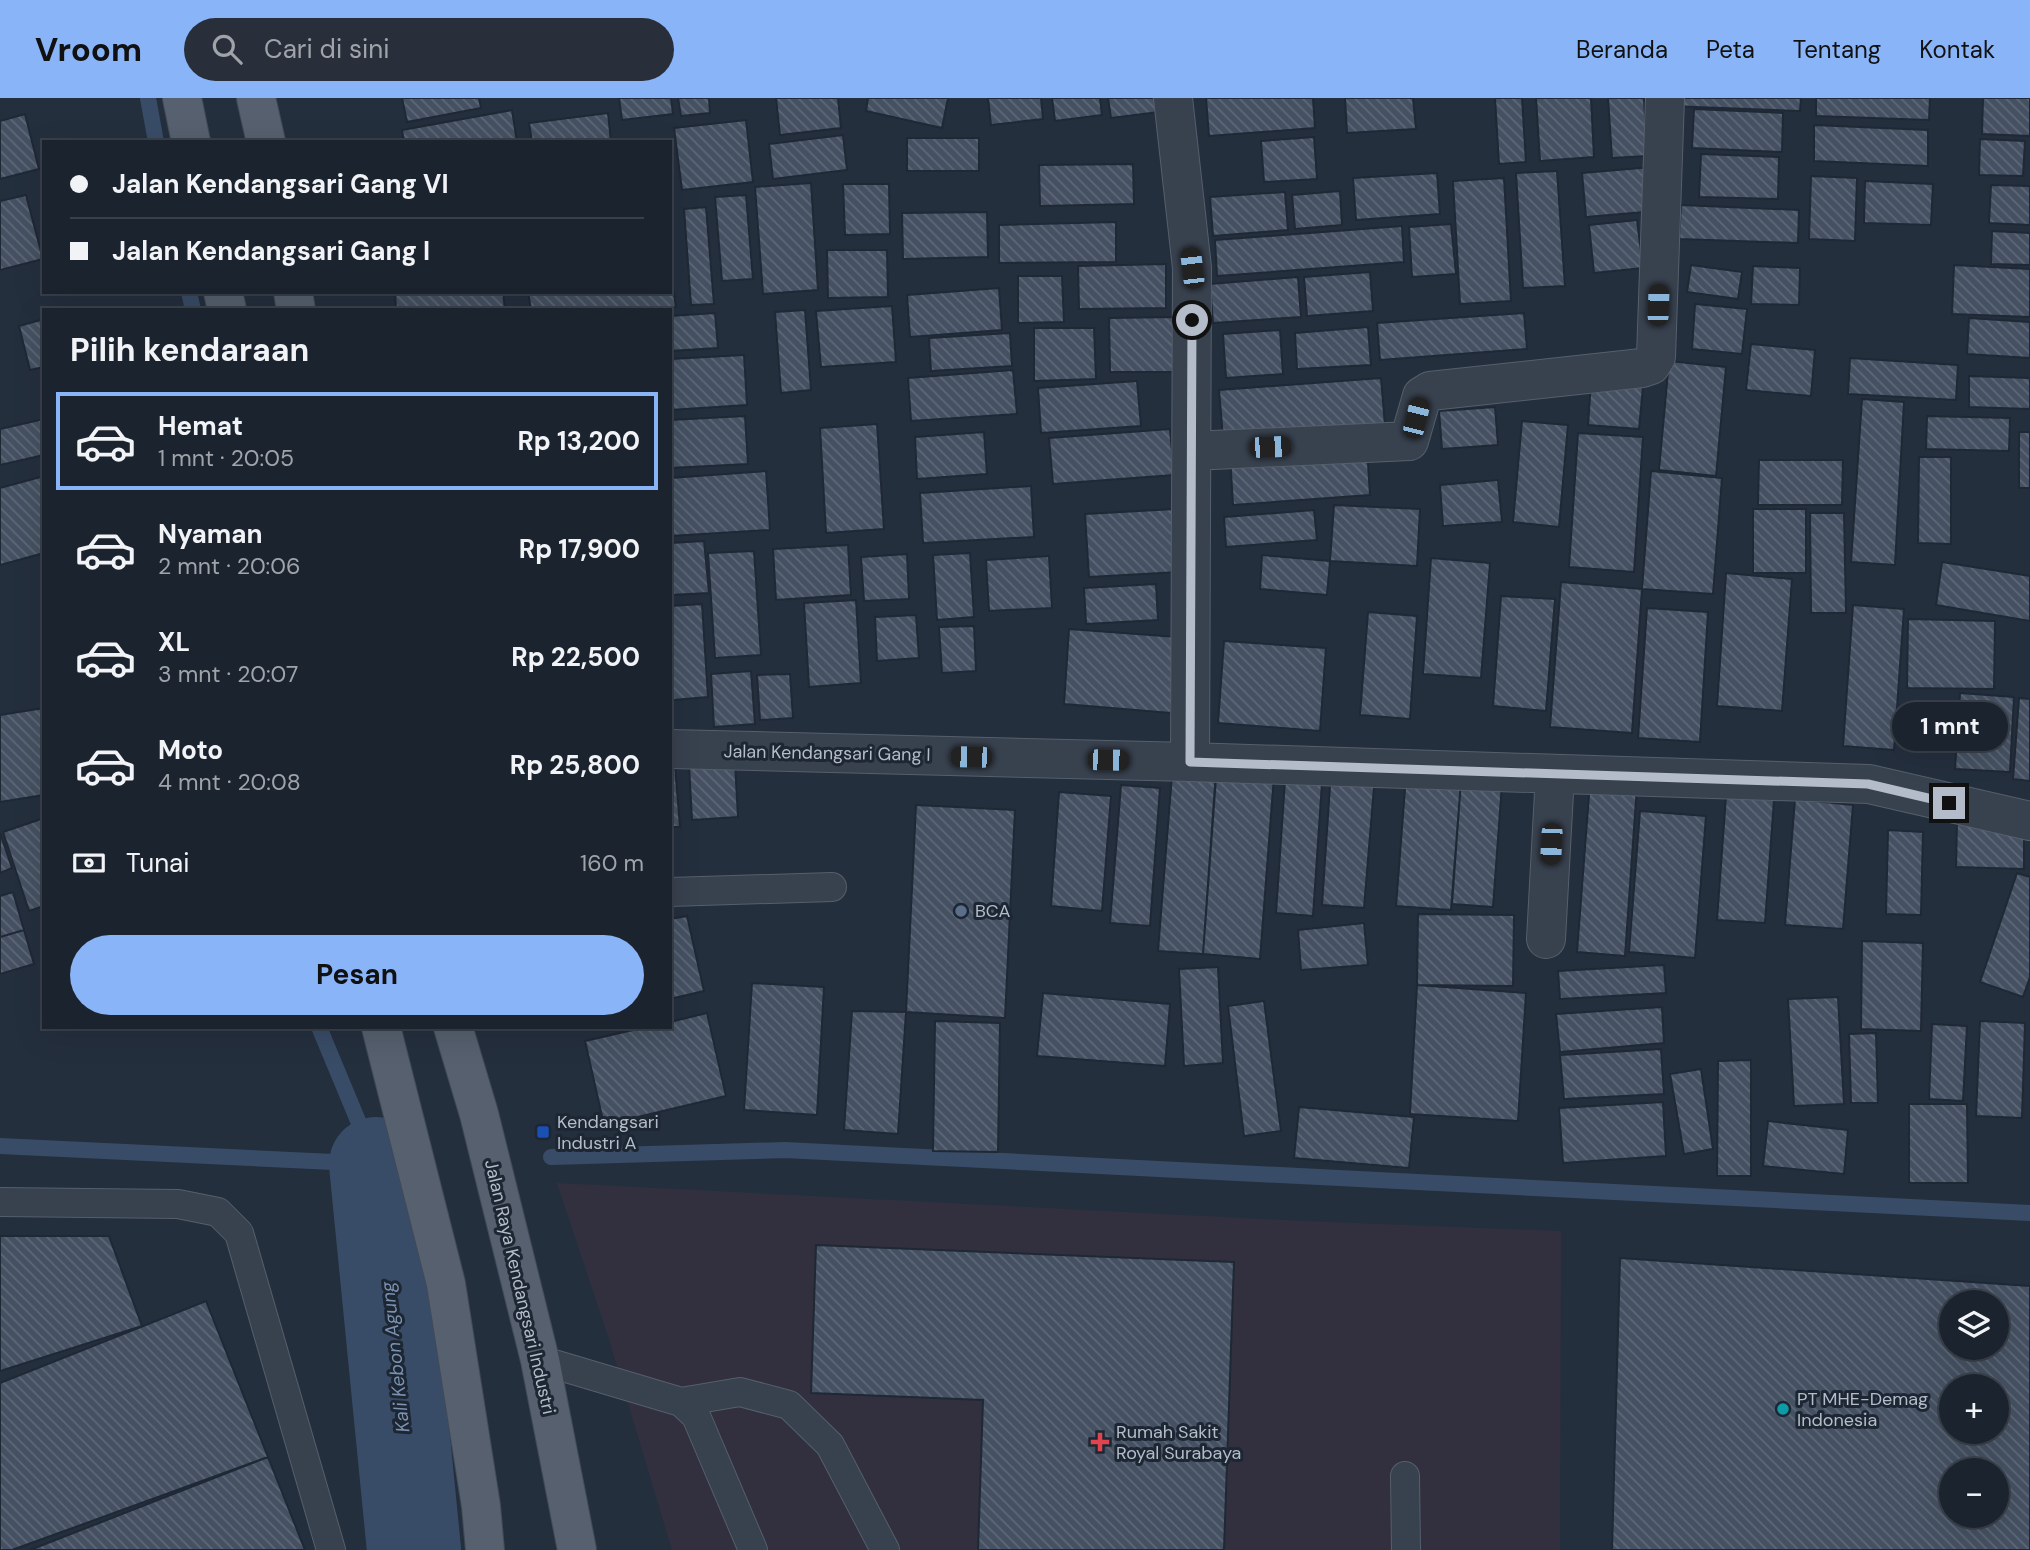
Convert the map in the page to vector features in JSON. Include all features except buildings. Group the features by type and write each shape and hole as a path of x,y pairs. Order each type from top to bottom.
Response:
{"main road":[{"path":"182,98 191,140"},
{"path":"256,98 266,140"},
{"path":"382,1029 446,1284 481,1506 485,1550"},
{"name":"Jalan Raya Kendangsari Industri","path":"454,1029 480,1114 540,1360 577,1550"}],"street":[{"path":"1173,98 1192,268 1190,762"},
{"path":"1192,451 1409,441 1423,396 1430,391 1651,365 1656,356 1665,98"},
{"name":"Jalan Kendangsari Gang I","path":"672,749 1190,762 1868,784 2030,821"},
{"path":"1546,939 1555,774"}],"lane":[{"path":"672,892 832,887"},
{"path":"0,1202 178,1204 218,1212 239,1233 331,1550"},
{"path":"540,1360 681,1402 740,1392 789,1405 830,1445 885,1550"},
{"path":"681,1402 696,1416 753,1550"},
{"path":"1405,1476 1406,1550"}],"shaded area":[{"name":"Rumah Sakit Royal Surabaya","path":"557,1183 1303,1221 1561,1231 1560,1550 672,1550 607,1333"}],"waterway":[{"path":"148,98 156,140"},
{"path":"189,294 193,308"},
{"path":"320,1029 376,1164"},
{"path":"0,1146 402,1164"},
{"path":"551,1157 785,1150 2030,1213"},
{"name":"Kali Kebon Agung","path":"376,1164 414,1550"}],"place":[{"name":"BCA","path":"961,911"},
{"name":"Kendangsari Industri A","path":"543,1132"},
{"name":"PT MHE-Demag Indonesia","path":"1783,1409"},
{"name":"Rumah Sakit Royal Surabaya","path":"1100,1442"}],"route":[{"path":"1192,320 1190,762 1868,784 1949,803"}]}
